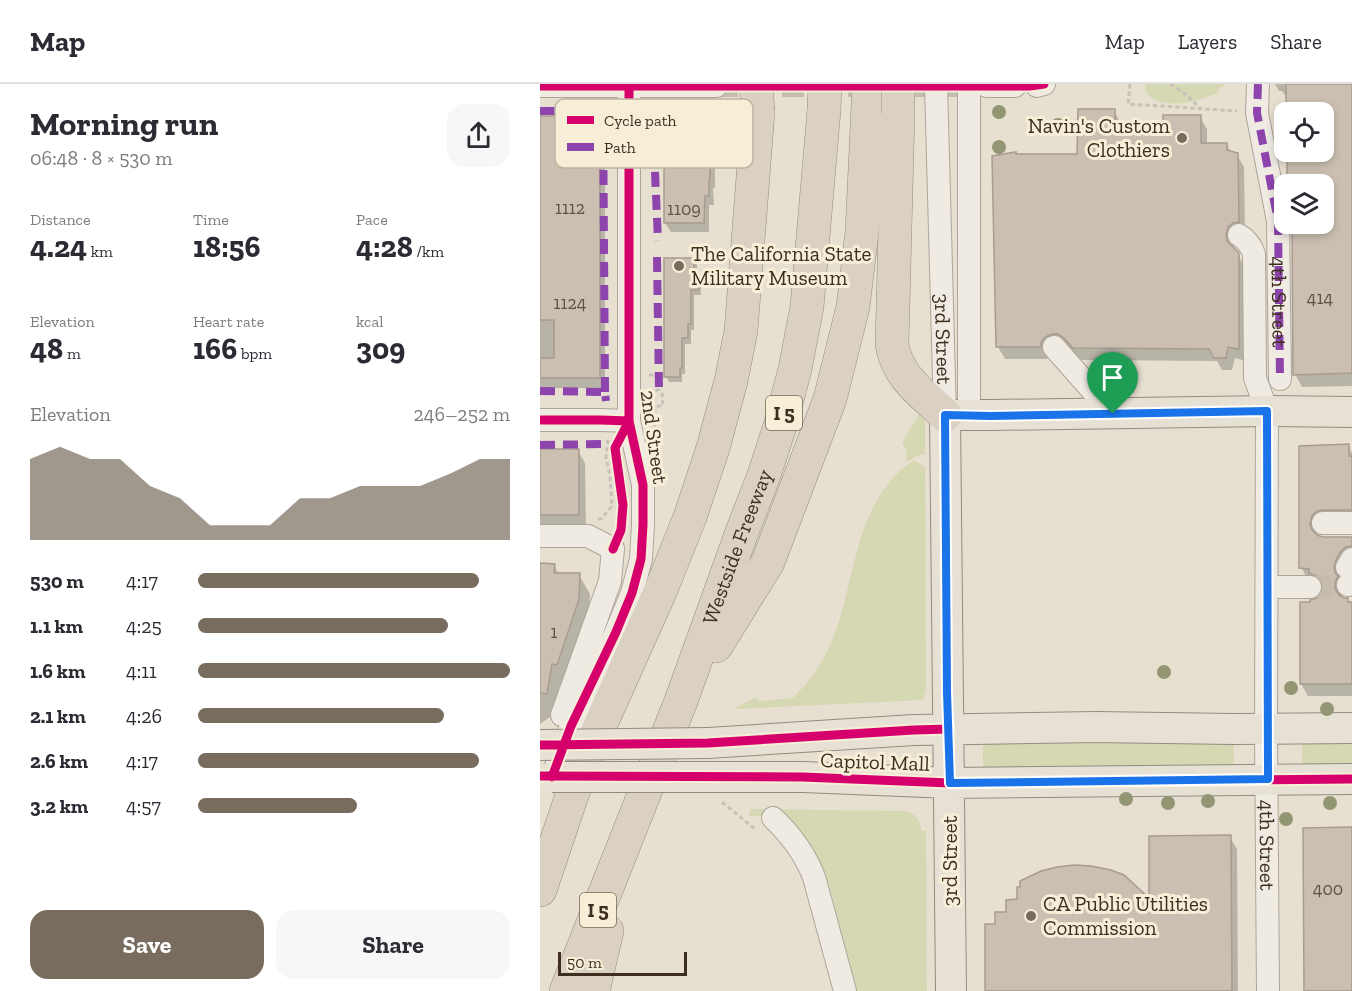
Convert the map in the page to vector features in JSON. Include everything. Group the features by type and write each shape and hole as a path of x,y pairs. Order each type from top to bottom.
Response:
{"highway":[{"path":"681,701 768,562 830,399 853,307 862,232 868,84"},
{"path":"753,163 758,93"},
{"name":"Westside Freeway","path":"566,991 681,701 780,426 795,369 807,306 824,97"},
{"path":"898,98 892,345 898,365 921,394 957,415"},
{"path":"540,890 591,746 660,592 690,517 713,448 741,331 753,168"},
{"path":"593,991 631,828"}],"main road":[{"path":"957,415 1352,412"},
{"name":"3rd Street","path":"951,991 947,692 957,415"},
{"name":"Capitol Mall","path":"552,745 708,743 949,729 1352,728"},
{"name":"Capitol Mall","path":"544,774 803,777 950,783 1352,779"}],"street":[{"name":"3rd Street","path":"936,84 957,415"},
{"name":"4th Street","path":"1258,84 1257,113 1278,221 1280,379"},
{"name":"3rd Street","path":"957,415 978,85"},
{"path":"978,85 1032,85"},
{"path":"540,86 716,86"},
{"name":"2nd Street","path":"544,774 552,745 571,726 616,632 632,593 641,559 643,485 629,421 629,168"},
{"name":"4th Street","path":"1239,235 1246,239 1254,254 1255,378 1267,411 1268,991"},
{"path":"1054,347 1113,414"},
{"path":"540,420 629,421"},
{"path":"1323,523 1352,523"},
{"path":"540,536 588,536 613,549 610,581 565,707 544,774"},
{"path":"1267,587 1310,586"},
{"path":"768,827 783,828 797,846 814,877 845,991"}],"path":[{"path":"1130,84 1128,105 1257,113"},
{"path":"1170,84 1193,99 1201,109"},
{"path":"647,375 659,375"},
{"path":"646,391 659,390 662,393 663,406 655,406 654,446"},
{"path":"616,454 615,448 629,421"},
{"path":"592,520 601,519 612,506 606,457 608,438"},
{"path":"618,465 620,485"},
{"path":"719,800 768,827"}],"green space":[{"path":"1145,84 1226,84 1217,90 1218,93 1177,104 1162,102 1150,97"},
{"path":"919,414 925,419 925,454 907,462 906,449 902,443"},
{"path":"914,460 925,467 926,688 923,700 735,708 756,697 758,701 793,698 815,672 832,641 859,543 868,519 879,497 894,477"},
{"path":"1234,742 1234,769 983,771 983,743"},
{"path":"1302,742 1352,742 1352,769 1302,769"},
{"path":"750,809 905,811 917,818 921,831 926,831 927,991 857,991 829,885 812,848 787,816 749,816"}],"building":[{"path":"1286,84 1352,84 1352,373 1293,375 1292,234 1334,234 1334,174 1287,174 1287,162 1334,162 1334,102 1286,102"},
{"path":"1078,109 1115,109 1115,124 1163,123 1163,115 1201,115 1201,143 1227,143 1227,150 1238,153 1239,222 1228,227 1226,235 1227,241 1239,253 1239,349 1228,347 1226,358 1214,358 1209,349 1073,348 1058,334 1045,337 1041,342 1041,347 996,347 992,156 1016,152 1016,154 1077,154"},
{"path":"540,116 555,116 555,168 600,168 600,378 540,378 540,358 554,358 554,320 540,320"},
{"path":"664,168 710,168 709,196 705,196 704,223 664,223"},
{"path":"664,258 694,258 694,274 698,274 698,290 691,290 691,324 688,324 688,338 682,338 680,377 664,377"},
{"path":"1349,444 1349,456 1352,456 1352,510 1317,511 1312,516 1310,524 1317,535 1323,537 1352,537 1352,546 1341,551 1334,567 1338,576 1335,589 1339,595 1348,598 1348,602 1352,602 1352,684 1300,684 1300,602 1310,602 1317,598 1322,593 1323,586 1317,576 1309,573 1309,569 1299,568 1299,446"},
{"path":"540,449 579,449 579,515 540,515"},
{"path":"540,563 555,564 554,573 580,573 579,599 557,665 552,664 547,694 540,693"},
{"path":"1352,827 1352,991 1304,991 1303,828"},
{"path":"1231,835 1232,991 985,991 985,924 995,924 995,912 1006,912 1006,900 1017,899 1017,887 1020,887 1020,881 1041,871 1057,867 1091,866 1124,875 1149,898 1149,836"}],"tunnel":[{"path":"716,86 987,86"},
{"path":"1310,587 1348,585"}],"marked path":[{"path":"1258,84 1257,113 1278,221 1280,379"},
{"path":"540,111 555,111"},
{"path":"603,168 605,392"},
{"path":"655,168 658,241"},
{"path":"657,257 659,390"},
{"path":"540,391 605,392 606,401"},
{"path":"540,445 601,444 608,446"}],"cycle path":[{"path":"629,84 629,99"},
{"path":"540,86 1030,86 1044,84"},
{"path":"552,777 571,726 632,593 641,559 643,485 629,421 629,168"},
{"path":"540,420 629,421"},
{"path":"613,549 621,530 623,505 615,448 629,421"},
{"path":"540,745 708,743 949,729"},
{"path":"540,776 803,777 950,783 1352,779"}],"place":[{"name":"Navin's Custom Clothiers","path":"1182,138"},
{"name":"The California State Military Museum","path":"679,266"},
{"name":"CA Public Utilities Commission","path":"1031,916"}],"route":[{"path":"1267,411 1266,729 1268,779 950,783 945,415 1113,414 1267,411"}]}
